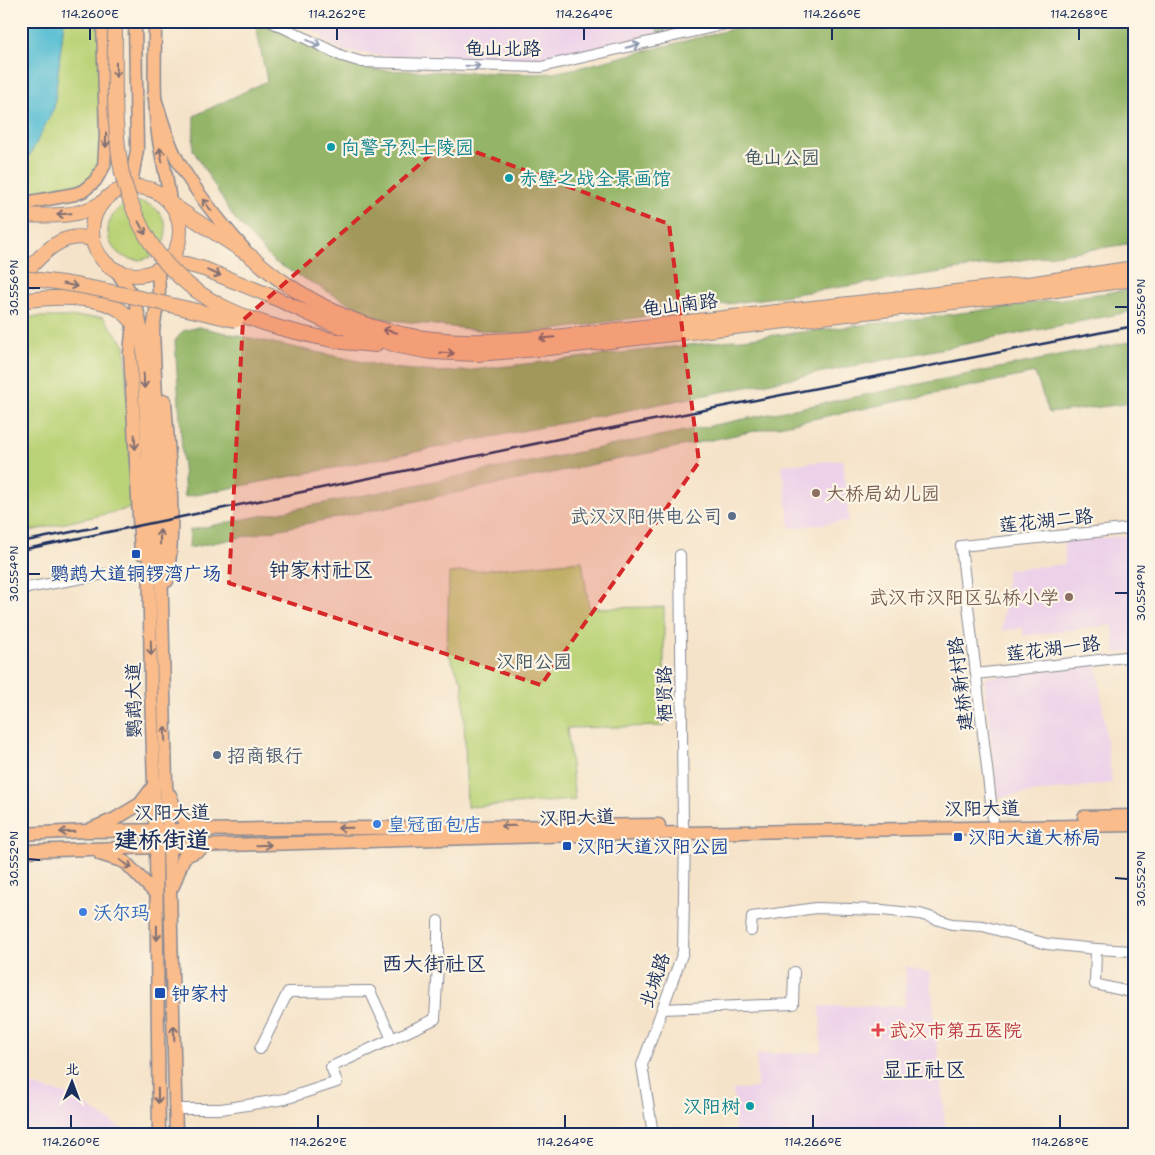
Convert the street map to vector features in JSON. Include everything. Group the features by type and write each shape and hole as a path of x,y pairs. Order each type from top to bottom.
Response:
{"highway":[{"path":"114,21 120,162 129,199 140,225 165,263 181,280 202,296 224,308 256,321 305,335"},
{"name":"龟山南路","path":"122,190 135,187 148,189 160,194 170,203 250,256 281,281 335,312 374,327 418,337 490,341 526,339 1035,283 1134,268"},
{"path":"21,215 60,215 82,212 92,209 122,190"},
{"path":"104,201 96,213 92,226 93,241 101,259 117,271 138,276 162,267 186,264 196,266 266,294 325,322 399,346"},
{"path":"162,267 175,253 180,240 177,214 170,203"},
{"path":"21,278 38,260 59,243 81,237 93,239 93,241"},
{"path":"21,278 82,287 343,342 399,346"},
{"name":"龟山南路","path":"399,346 431,352 477,354 549,348 1042,292 1134,279"},
{"path":"21,302 50,298 92,300 109,304 122,310 142,328"}],"main road":[{"path":"21,210 31,202 75,194 83,190 95,181 104,166 106,136 103,21"},
{"path":"122,190 132,178 138,131 135,21"},
{"path":"155,21 154,95 158,134 170,203"},
{"path":"154,95 167,137 178,161 220,222 250,256"},
{"name":"鹦鹉大道","path":"142,328 159,292 162,267"},
{"name":"鹦鹉大道","path":"117,271 134,300 142,328 160,466 156,614 160,784 156,831 159,1134"},
{"path":"142,328 130,353 142,566 156,614"},
{"path":"86,832 115,819 140,804 160,784 180,817 195,825 214,830"},
{"name":"鹦鹉大道","path":"160,784 169,831 170,848 176,1134"},
{"name":"汉阳大道","path":"21,851 85,851 684,829 1134,816"},
{"name":"汉阳大道","path":"21,834 214,830 684,829 1134,825"},
{"path":"170,894 184,857 191,852 216,846"},
{"path":"85,851 125,862 156,894"}],"street":[{"name":"龟山北路","path":"270,21 342,56 362,62 528,67 559,64 739,21"},
{"name":"莲花湖二路","path":"961,546 1134,528"},
{"name":"建桥新村路","path":"961,546 993,819"},
{"name":"栖贤路","path":"680,554 684,829"},
{"path":"21,589 105,574"},
{"name":"莲花湖一路","path":"976,674 1134,656"},
{"name":"北城路","path":"654,1134 642,1065 683,952 684,829"},
{"path":"751,930 752,917 784,911 816,908 882,910 920,914 952,924 983,926 1047,944 1134,951"},
{"path":"176,1109 221,1109 284,1098 337,1082 331,1067 435,1020 438,921"},
{"path":"1096,949 1095,984 1134,993"},
{"path":"662,1009 793,1004 794,972"},
{"path":"260,1049 288,992 370,991 392,1039"}],"highlighted area":[{"path":"446,141 669,224 699,462 541,685 229,583 243,320"}],"shaded area":[{"path":"299,21 655,21 658,33 544,60 376,55 345,51 321,40 323,35 299,24"},
{"name":"大桥局幼儿园","path":"843,460 849,521 790,528 782,465"},
{"name":"武汉市汉阳区弘桥小学","path":"1134,535 1134,651 1116,653 1112,625 1023,636 1023,628 1002,631 1007,570 1065,564 1064,542"},
{"path":"1097,664 1112,783 998,797 984,678"},
{"path":"21,934 25,934 23,989 21,990"},
{"name":"武汉市第五医院","path":"906,966 930,973 946,1134 735,1134 733,1090 757,1088 757,1054 821,1052 820,1006 905,1006"},
{"path":"29,1085 70,1095 130,1134 21,1134 21,1086"}],"green space":[{"path":"21,21 100,21 101,157 92,175 82,183 21,197"},
{"name":"龟山公园","path":"255,21 262,21 303,43 345,62 375,70 536,74 553,73 582,67 764,21 1134,21 1134,243 521,335 375,318 273,261 234,218 193,150 194,116 267,81"},
{"path":"655,21 705,21 658,33"},
{"path":"131,202 143,202 158,210 166,225 166,237 158,252 143,260 131,260 116,252 108,237 108,225 116,210"},
{"path":"1134,289 1134,311 185,497 175,341 183,331 198,327 391,368 437,372 465,371 932,317"},
{"path":"29,317 103,317 125,345 132,508 21,533 21,319"},
{"path":"1134,341 1134,403 1049,413 1035,373 189,548 190,530"},
{"name":"汉阳公园","path":"582,561 589,608 664,607 664,726 567,728 575,800 467,807 463,684 447,651 449,573"}],"water":[{"path":"21,21 64,21 54,108 30,155 21,155"}],"railway":[{"path":"21,550 597,431 1134,326"},
{"path":"21,542 97,527"}],"place":[{"name":"向警予烈士陵园","path":"331,147"},
{"name":"赤壁之战全景画馆","path":"509,178"},
{"name":"大桥局幼儿园","path":"816,493"},
{"name":"武汉汉阳供电公司","path":"732,516"},
{"name":"鹦鹉大道铜锣湾广场","path":"136,554"},
{"name":"武汉市汉阳区弘桥小学","path":"1069,597"},
{"name":"招商银行","path":"217,755"},
{"name":"皇冠面包店","path":"377,824"},
{"name":"汉阳大道大桥局","path":"958,837"},
{"name":"汉阳大道汉阳公园","path":"567,846"},
{"name":"沃尔玛","path":"83,912"},
{"name":"钟家村","path":"160,993"},
{"name":"武汉市第五医院","path":"878,1030"},
{"name":"汉阳树","path":"750,1106"}],"district":[{"name":"钟家村社区","path":"321,570"},
{"name":"建桥街道","path":"162,840"},
{"name":"西大街社区","path":"434,964"},
{"name":"显正社区","path":"924,1070"}]}
